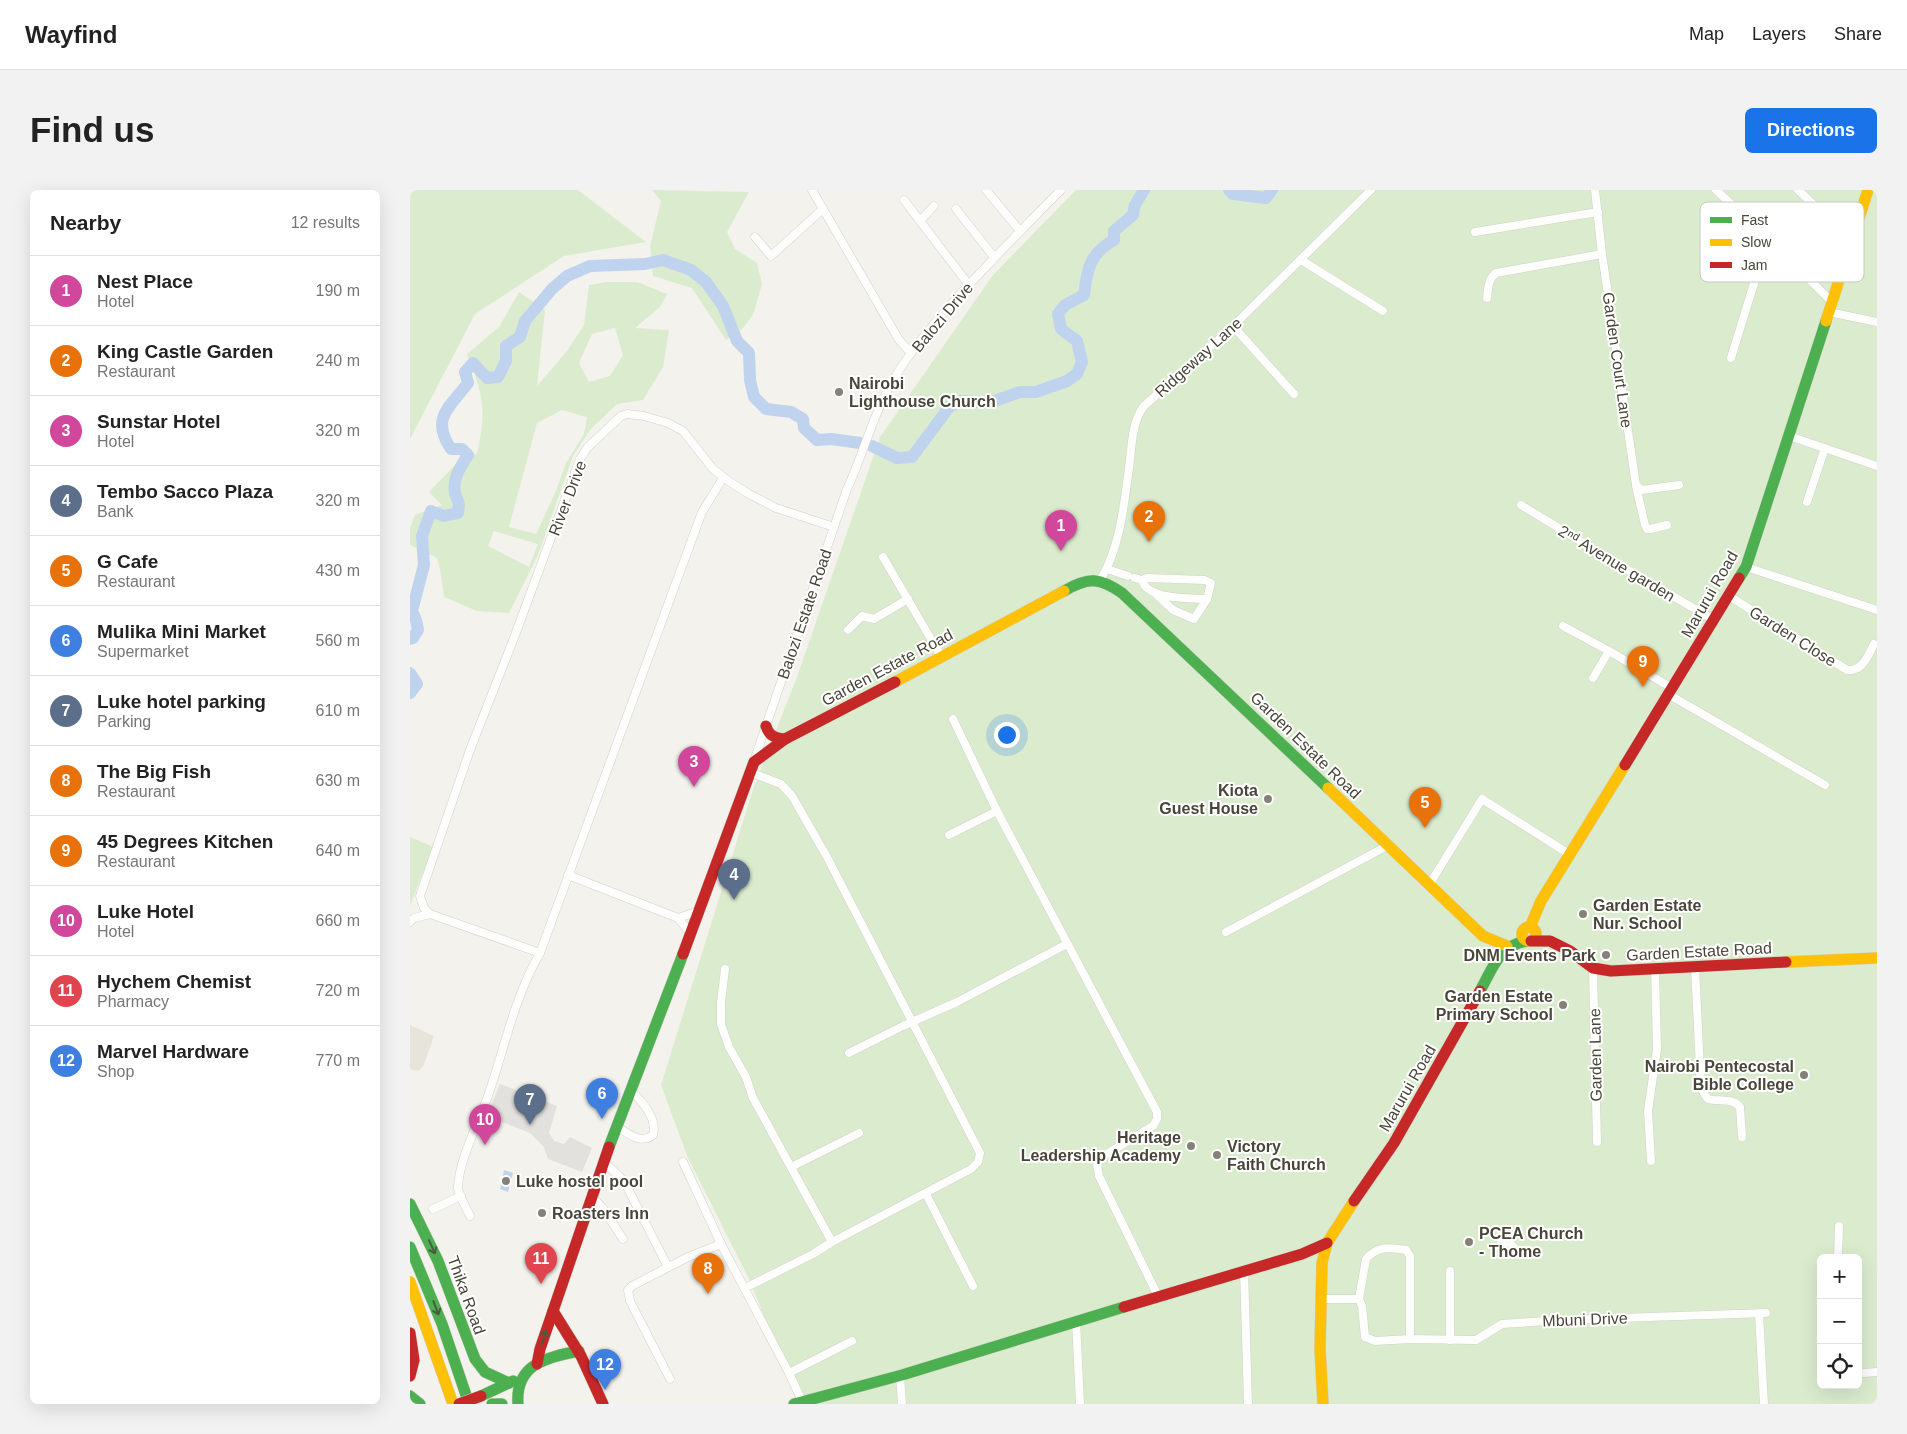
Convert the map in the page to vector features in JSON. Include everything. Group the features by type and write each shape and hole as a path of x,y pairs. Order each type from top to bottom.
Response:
{"main road":[{"name":"Marurui Road","path":"1864,202 1868,190"},
{"name":"Marurui Road","path":"1529,934 1541,901 1746,567 1839,282"},
{"name":"Garden Estate Road","path":"752,767 786,739 942,658 1072,586 1101,579 1135,603 1387,846 1488,939 1510,944 1529,934 1550,941 1570,951 1593,968 1624,971 1877,958"},
{"path":"766,726 768,734 772,737 786,739"},
{"path":"537,1364 540,1349 616,1126 691,934 752,767"},
{"path":"1488,939 1499,956"},
{"name":"Marurui Road","path":"1323,1404 1320,1349 1322,1263 1328,1243 1340,1221 1394,1143 1499,956 1510,944"},
{"name":"Thika Road","path":"410,1204 438,1261 475,1359 485,1372 515,1381"},
{"path":"798,1403 900,1375 1302,1254 1328,1243"},
{"name":"Thika Road","path":"410,1247 432,1299 469,1404"},
{"path":"1302,1254 1322,1263"},
{"path":"410,1282 432,1339 453,1404"},
{"path":"553,1312 579,1351 603,1404"},
{"path":"410,1333 414,1349 414,1361 410,1376"},
{"path":"459,1404 515,1381 537,1364 579,1351"},
{"path":"515,1381 518,1404"},
{"path":"410,1396 415,1398 420,1404"},
{"path":"492,1404 502,1404"}],"street":[{"path":"813,190 899,340 911,353"},
{"path":"986,190 1020,231"},
{"name":"Balozi Drive","path":"858,468 890,385 911,353 931,326 968,285 1061,190"},
{"name":"Ridgeway Lane","path":"1101,579 1114,550 1134,427 1139,412 1233,326 1371,190"},
{"name":"Garden Court Lane","path":"1596,190 1602,254 1636,486 1647,529 1667,525"},
{"path":"1716,190 1729,202"},
{"path":"1798,190 1811,202"},
{"path":"904,200 968,285"},
{"path":"920,221 934,206"},
{"path":"755,237 771,256 823,208"},
{"path":"956,209 994,258"},
{"path":"1475,232 1598,212"},
{"path":"1487,298 1490,281 1496,273 1602,254"},
{"path":"1301,260 1383,311"},
{"path":"1731,358 1754,282"},
{"path":"1808,282 1831,307 1877,322"},
{"path":"1233,326 1294,394"},
{"name":"River Drive","path":"430,914 424,908 420,896 458,784 580,459 588,447 621,416 626,414 644,416 683,431 706,462 723,478 776,508 834,526"},
{"path":"1789,436 1877,466"},
{"path":"1807,502 1825,448"},
{"name":"Balozi Estate Road","path":"752,767 847,489 858,468"},
{"path":"470,1216 458,1190 468,1150 492,1085 509,1027 530,971 540,953 702,512 723,478"},
{"path":"1636,486 1642,490 1679,485"},
{"name":"2ⁿᵈ Avenue garden","path":"1520,504 1714,620"},
{"path":"883,556 942,658"},
{"path":"1746,567 1877,610"},
{"path":"1107,569 1135,578 1205,580 1211,583 1208,599 1194,619 1173,610 1135,578"},
{"path":"1156,594 1208,599"},
{"name":"Garden Close","path":"1729,596 1847,670 1854,670 1861,666 1874,644"},
{"path":"848,630 862,616 874,619 908,599"},
{"path":"1563,626 1609,651 1670,691 1825,785"},
{"path":"1593,678 1609,651"},
{"path":"953,719 997,811 1157,1112 1157,1119 1153,1126 1100,1158 1097,1165 1099,1176 1158,1296"},
{"path":"745,1288 813,1254 832,1242 976,1166 980,1153 827,857 792,796 781,784 752,767"},
{"path":"1429,885 1482,799 1569,854"},
{"path":"949,835 997,811"},
{"path":"1226,932 1387,846"},
{"path":"568,875 678,918 691,934"},
{"path":"678,918 699,912"},
{"path":"410,922 414,918 430,914 540,953"},
{"path":"848,1053 957,1002 1067,944"},
{"name":"Garden Lane","path":"1593,968 1597,1142"},
{"path":"1695,968 1701,1089 1708,1099 1734,1102 1740,1107 1742,1138"},
{"path":"1651,1161 1648,1110 1657,1043 1654,969"},
{"path":"725,970 721,1002 723,1032 746,1077 753,1098 832,1242"},
{"path":"616,1126 639,1139 645,1140 653,1136 654,1128 644,1103 630,1090"},
{"path":"791,1166 859,1132"},
{"path":"604,1162 624,1180 668,1266"},
{"path":"683,1162 721,1244 789,1372 798,1403"},
{"path":"926,1194 973,1286"},
{"path":"433,1209 461,1196"},
{"path":"592,1196 624,1239"},
{"path":"1838,1254 1840,1226"},
{"path":"1501,1242 1510,1243 1514,1247"},
{"path":"670,1379 628,1294 628,1290 668,1266 721,1244"},
{"path":"1321,1299 1359,1299 1366,1259 1370,1253 1374,1250 1389,1248 1406,1250 1410,1256 1410,1339"},
{"path":"1244,1270 1248,1404"},
{"path":"1450,1271 1450,1340"},
{"name":"Mbuni Drive","path":"1359,1299 1362,1306 1365,1336 1375,1341 1410,1339 1476,1340 1502,1324 1561,1320 1762,1313 1764,1404"},
{"path":"1076,1321 1080,1404"},
{"path":"789,1372 852,1341"},
{"path":"1864,1373 1877,1372"},
{"path":"900,1375 902,1404"}],"shaded area":[{"path":"410,1025 434,1036 423,1067 418,1071 410,1069"},
{"path":"500,1084 557,1106 549,1133 554,1141 564,1144 570,1137 592,1148 582,1172 548,1159 544,1147 530,1133 487,1116"}],"green space":[{"path":"410,190 578,190 646,242 564,256 475,314 410,439"},
{"path":"652,190 749,192 727,232 735,249 757,263 762,284 753,315 743,328 726,340 692,288 653,276 650,246 661,201"},
{"path":"1076,190 1877,190 1877,1404 800,1404 748,1277 688,1158 661,1085 753,789 797,677 880,437 993,275"},
{"path":"607,282 637,282 667,294 660,307 635,328 669,330 663,367 643,400 617,404 590,430 573,456 538,555 509,613 477,611 444,597 437,558 410,545 410,528 415,515 442,505 429,492 457,463 477,453 482,425 482,403 477,380 467,354 499,327 519,292 545,310 537,386 567,351 584,325 589,285","holes":["615,328 623,355 610,376 589,382 579,363 592,334","562,410 587,417 584,434 566,463 556,491 536,534 509,527 537,423","494,531 538,544 529,567 488,546"]},
{"path":"410,837 433,847 410,906"}],"water":[{"name":"Luke hostel pool","path":"504,1170 513,1173 508,1192 500,1189"}],"waterway":[{"path":"872,446 897,458 912,457 950,406 961,401 989,403 1020,392 1036,392 1067,381 1077,374 1082,362 1077,341 1061,329 1058,314 1065,305 1084,295 1091,263 1100,250 1114,240 1114,231 1133,215 1135,205 1144,190"},
{"path":"1229,190 1233,194 1266,198 1272,190"},
{"path":"410,639 413,638 418,630 412,611 424,565 422,536 431,511 444,516 458,513 459,503 454,488 458,473 468,455 462,449 451,449 442,429 445,413 468,383 465,372 473,363 487,378 498,377 506,361 506,346 520,337 525,321 552,289 567,276 590,266 645,264 663,260 691,270 706,282 723,306 737,341 749,353 750,380 754,397 766,409 791,412 803,419 804,428 817,440 831,439 860,443"},
{"path":"410,673 417,684 410,693"}],"traffic: fast":[{"path":"1739,578 1746,567 1826,321"},
{"path":"1064,591 1080,583 1093,581 1107,584 1122,593 1328,788"},
{"path":"1480,991 1493,966 1503,953 1509,948 1527,941"},
{"path":"609,1147 683,954"},
{"path":"410,1204 438,1261 475,1359 485,1372 509,1383"},
{"path":"410,1247 442,1324 469,1404"},
{"path":"794,1404 902,1375 1124,1307"},
{"path":"518,1404 518,1390 528,1371 545,1360 579,1351"},
{"path":"481,1396 513,1381"},
{"path":"410,1396 420,1404"},
{"path":"492,1404 502,1404"}],"traffic: slow":[{"path":"1864,202 1868,190"},
{"path":"1826,321 1839,282"},
{"path":"895,682 1064,591"},
{"path":"1530,927 1541,901 1625,765"},
{"path":"1328,788 1483,936 1507,946"},
{"path":"1526,927 1532,927 1536,934 1532,941 1526,941 1522,937 1522,931 1526,927"},
{"path":"1786,962 1877,958"},
{"path":"1323,1404 1320,1349 1322,1263 1327,1243 1354,1201"},
{"path":"410,1282 453,1404"}],"traffic: jam":[{"path":"1625,765 1739,578"},
{"path":"683,954 754,762 785,739 895,682"},
{"path":"766,726 773,736 785,739"},
{"path":"1531,941 1550,941 1570,951 1593,968 1611,971 1786,962"},
{"path":"1354,1201 1394,1143 1480,991"},
{"path":"537,1364 540,1349 609,1147"},
{"path":"1124,1307 1302,1254 1327,1243"},
{"path":"553,1311 581,1356 603,1404"},
{"path":"410,1333 414,1360 410,1376"},
{"path":"459,1404 481,1396"}],"place":[{"name":"Nairobi Lighthouse Church","path":"839,392"},
{"name":"King Castle Garden","path":"1149,542"},
{"name":"Nest Place","path":"1061,551"},
{"name":"45 Degrees Kitchen","path":"1643,687"},
{"name":"Sunstar Hotel","path":"694,787"},
{"name":"Kiota Guest House","path":"1268,799"},
{"name":"G Cafe","path":"1425,828"},
{"name":"Tembo Sacco Plaza","path":"734,900"},
{"name":"Garden Estate Nur. School","path":"1583,914"},
{"name":"DNM Events Park","path":"1606,955"},
{"name":"Garden Estate Primary School","path":"1563,1005"},
{"name":"Nairobi Pentecostal Bible College","path":"1804,1075"},
{"name":"Mulika Mini Market","path":"602,1119"},
{"name":"Luke hotel parking","path":"530,1125"},
{"name":"Luke Hotel","path":"485,1145"},
{"name":"Heritage Leadership Academy","path":"1191,1146"},
{"name":"Victory Faith Church","path":"1217,1155"},
{"name":"Luke hostel pool","path":"506,1181"},
{"name":"Roasters Inn","path":"542,1213"},
{"name":"PCEA Church - Thome","path":"1469,1242"},
{"name":"Hychem Chemist","path":"541,1284"},
{"name":"The Big Fish","path":"708,1294"},
{"name":"Marvel Hardware","path":"605,1390"}]}
